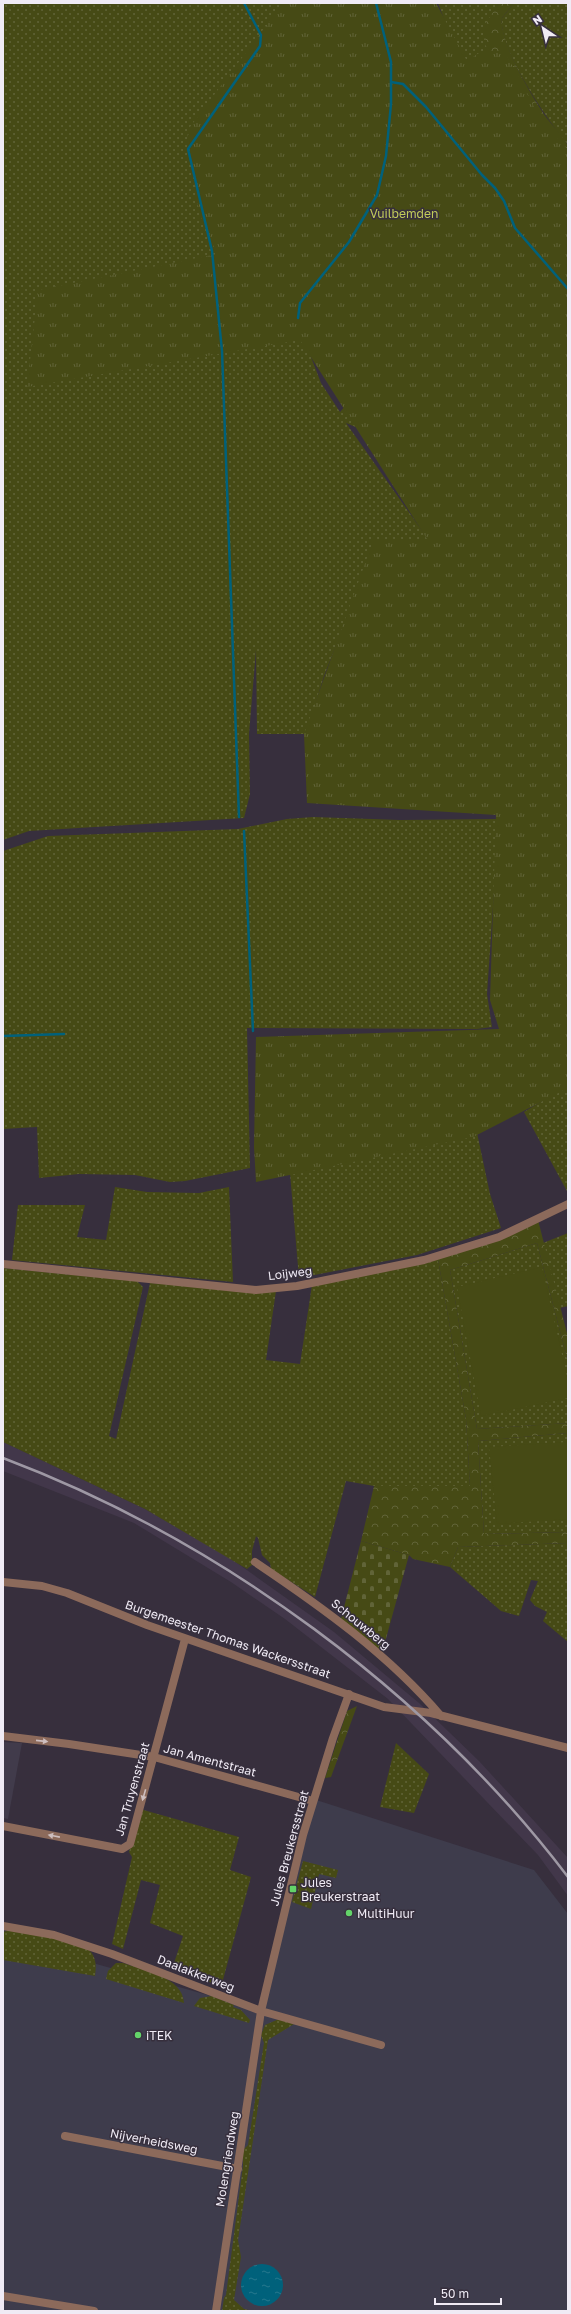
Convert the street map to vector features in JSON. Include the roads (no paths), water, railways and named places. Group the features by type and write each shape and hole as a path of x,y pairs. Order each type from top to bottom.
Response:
{"street":[{"name":"Loijweg","path":"3,1264 256,1290 297,1286 424,1260 466,1248 499,1236 568,1204"},
{"name":"Schouwberg","path":"255,1562 309,1598 372,1648 407,1678 441,1716"},
{"name":"Burgemeester Thomas Wackersstraat","path":"3,1582 42,1586 67,1593 185,1639 384,1707 441,1716"},
{"name":"Jan Truyenstraat","path":"3,1826 122,1848 130,1844 185,1639"},
{"name":"Jules Breukersstraat","path":"262,2011 287,1897 313,1801 349,1694"},
{"path":"441,1716 568,1748"},
{"name":"Jan Amentstraat","path":"3,1736 154,1757 313,1801"},
{"name":"Daalakkerweg","path":"3,1926 54,1935 112,1954 262,2011 381,2045"},
{"name":"Molengriendweg","path":"216,2311 262,2011"},
{"name":"Nijverheidsweg","path":"65,2136 238,2168"},
{"path":"3,2296 94,2311"}],"water":[{"path":"258,2264 266,2264 274,2267 280,2273 283,2285 280,2297 274,2303 266,2306 258,2306 250,2303 244,2297 241,2289 241,2281 244,2273 250,2267"}],"waterway":[{"path":"239,817 222,351 212,251 188,149 260,46 261,35 244,3"},
{"path":"298,318 300,303 349,242 377,195 386,156 391,104 391,62 376,3"},
{"path":"391,82 403,84 426,107 482,175 495,188 504,201 515,228 568,289"},
{"path":"244,831 253,1031"},
{"path":"3,1036 64,1034"}],"railway":[{"path":"3,1458 84,1492 163,1532 240,1578 314,1629 384,1685 451,1745 512,1809 568,1877"}],"place":[{"name":"Jules Breukerstraat","path":"293,1889"},
{"name":"MultiHuur","path":"349,1913"},
{"name":"iTEK","path":"138,2035"}],"park label":[{"name":"Vuilbemden","path":"404,213"}]}
